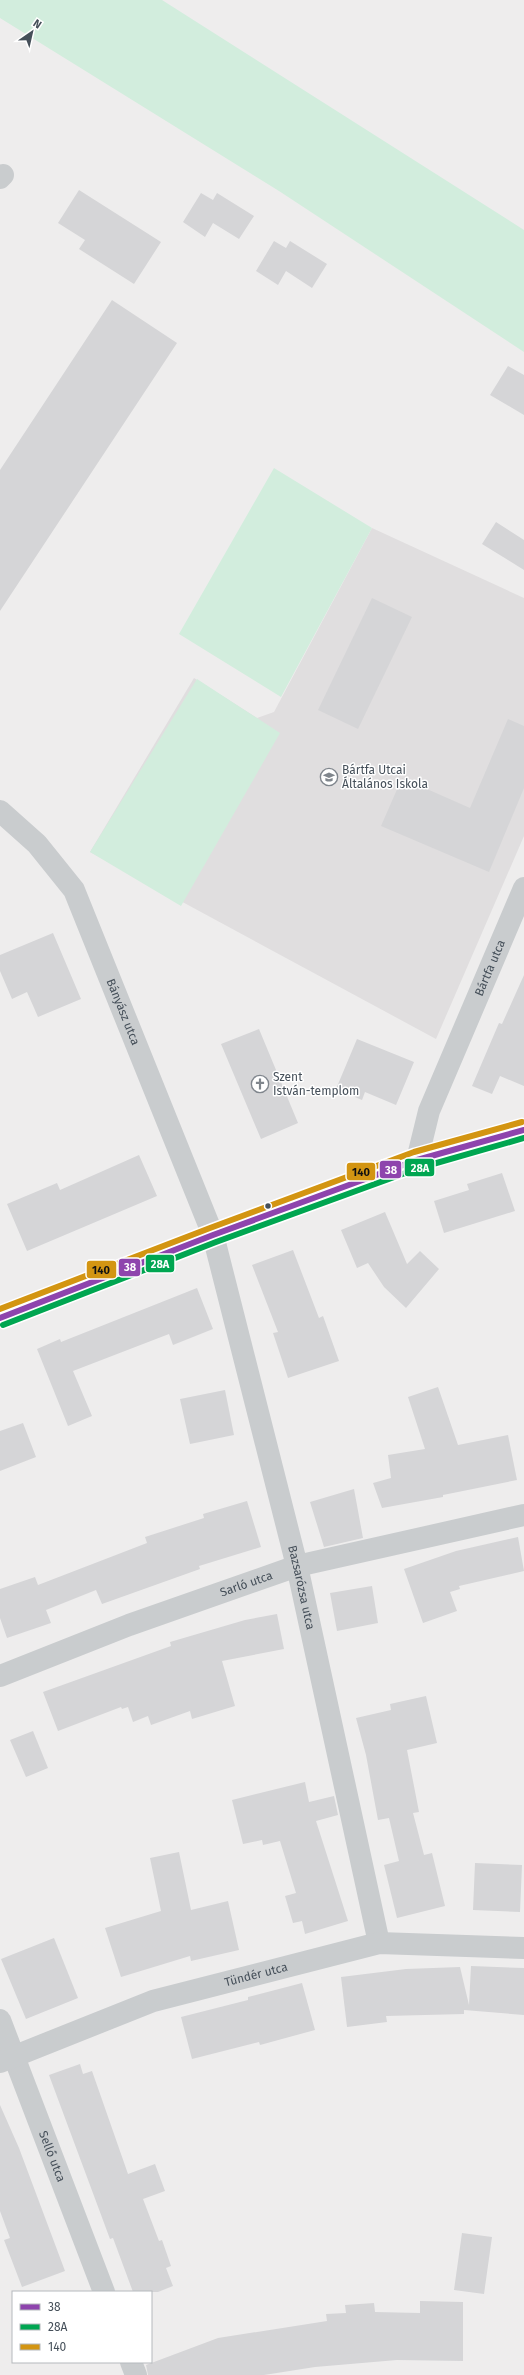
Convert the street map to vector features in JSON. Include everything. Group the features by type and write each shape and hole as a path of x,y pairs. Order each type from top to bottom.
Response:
{"street":[{"name":"Bányász utca","path":"0,811 37,844 74,890 213,1235"},
{"name":"Bártfa utca","path":"417,1160 429,1112 524,888"},
{"path":"0,1318 213,1235 417,1160 524,1130"},
{"name":"Bazsarózsa utca","path":"213,1235 296,1566 379,1943"},
{"name":"Sarló utca","path":"0,1676 128,1625 296,1566 524,1515"},
{"name":"Tündér utca","path":"6,2059 153,2001 379,1943 524,1948"},
{"name":"Sellő utca","path":"0,2020 6,2059 104,2291"},
{"path":"131,2363 136,2375"}],"shaded area":[{"name":"Bártfa Utcai Általános Iskola","path":"372,528 524,598 524,836 436,1039 90,852 194,678 257,718 274,712"}],"green space":[{"path":"0,0 162,0 524,230 524,352 279,191 0,18"},
{"path":"274,468 372,528 281,697 179,634"},
{"path":"197,679 280,733 181,906 90,852"}],"building":[{"path":"79,190 161,242 134,284 79,249 85,240 58,223"},
{"path":"201,193 213,200 217,193 254,216 239,239 213,223 205,237 183,222"},
{"path":"274,241 286,248 290,241 327,264 312,288 286,271 278,285 256,271"},
{"path":"112,300 177,343 0,611 0,470"},
{"path":"508,366 524,375 524,415 490,395"},
{"path":"496,522 524,540 524,570 482,544"},
{"path":"372,598 412,617 358,729 318,710"},
{"path":"508,719 524,726 524,788 489,872 381,826 402,778 470,808"},
{"path":"53,933 81,999 38,1017 27,992 12,999 0,971 0,955"},
{"path":"524,975 524,1086 500,1076 492,1094 472,1086 499,1023 502,1024"},
{"name":"Szent István-templom","path":"259,1029 298,1123 261,1139 221,1044"},
{"path":"357,1039 414,1062 396,1105 365,1092 362,1100 336,1089"},
{"path":"139,1155 157,1196 27,1251 7,1204 57,1183 60,1190"},
{"path":"502,1173 515,1211 444,1233 434,1201 469,1190 467,1184"},
{"path":"385,1212 407,1264 420,1251 439,1269 406,1308 384,1287 368,1263 357,1268 341,1230"},
{"path":"293,1250 319,1318 323,1316 339,1361 288,1378 273,1333 278,1332 252,1265"},
{"path":"197,1288 213,1329 173,1345 169,1334 73,1371 92,1416 68,1426 37,1349 60,1339 61,1342"},
{"path":"438,1387 458,1445 508,1435 517,1480 443,1495 443,1497 382,1508 373,1483 391,1478 388,1455 425,1449 408,1397"},
{"path":"225,1390 234,1435 190,1444 180,1399"},
{"path":"23,1423 36,1457 0,1471 0,1431"},
{"path":"354,1489 363,1538 324,1547 310,1502"},
{"path":"247,1501 261,1547 199,1566 200,1569 102,1604 96,1590 46,1610 51,1623 7,1638 0,1618 0,1589 35,1577 38,1585 147,1543 145,1537 204,1518 203,1514"},
{"path":"518,1537 524,1571 459,1586 460,1589 450,1592 457,1611 423,1623 404,1569 456,1551"},
{"path":"372,1586 378,1623 337,1631 330,1593"},
{"path":"277,1614 284,1649 222,1661 235,1706 192,1719 190,1711 151,1725 148,1716 133,1722 128,1707 122,1709 121,1707 58,1731 43,1692 171,1646 170,1642 245,1620"},
{"path":"426,1696 437,1743 407,1750 419,1812 413,1813 424,1855 432,1853 445,1906 397,1918 384,1865 399,1861 389,1818 378,1820 366,1755 356,1718 391,1710 390,1704"},
{"path":"33,1731 48,1768 26,1777 10,1740"},
{"path":"305,1782 309,1802 334,1796 338,1815 316,1821 348,1921 305,1934 302,1921 293,1923 285,1896 296,1893 280,1841 263,1845 262,1840 243,1844 232,1800"},
{"path":"179,1852 191,1910 228,1901 239,1950 191,1961 190,1956 121,1977 105,1928 161,1911 150,1858"},
{"path":"475,1863 522,1865 520,1912 473,1910"},
{"path":"54,1938 78,1998 26,2019 1,1959"},
{"path":"471,1966 524,1968 524,2015 464,2010 464,2014 386,2016 387,2022 347,2027 341,1977 406,1969 460,1967 469,2005"},
{"path":"302,1983 315,2030 260,2045 259,2042 192,2059 181,2017 248,2000 248,1997"},
{"path":"80,2064 83,2074 92,2071 128,2174 155,2164 165,2191 143,2199 159,2241 162,2240 171,2266 166,2268 173,2286 158,2292 133,2291 113,2238 110,2239 49,2075"},
{"path":"0,2105 19,2148 65,2271 22,2287 4,2240 10,2238 0,2211"},
{"path":"462,2233 492,2237 484,2294 454,2290"},
{"path":"420,2301 463,2302 463,2361 397,2360 315,2367 264,2375 148,2375 146,2365 218,2338 327,2321 326,2314 346,2313 345,2305 374,2303 375,2312 420,2313"}],"transit line":[{"name":"140","path":"0,1309 210,1228 414,1152 522,1122"},
{"name":"38","path":"0,1318 213,1235 417,1160 524,1130"},
{"name":"28A","path":"3,1325 216,1242 419,1168 524,1138"}],"place":[{"name":"Bártfa Utcai Általános Iskola","path":"329,777"},
{"name":"Szent István-templom","path":"260,1084"}]}
